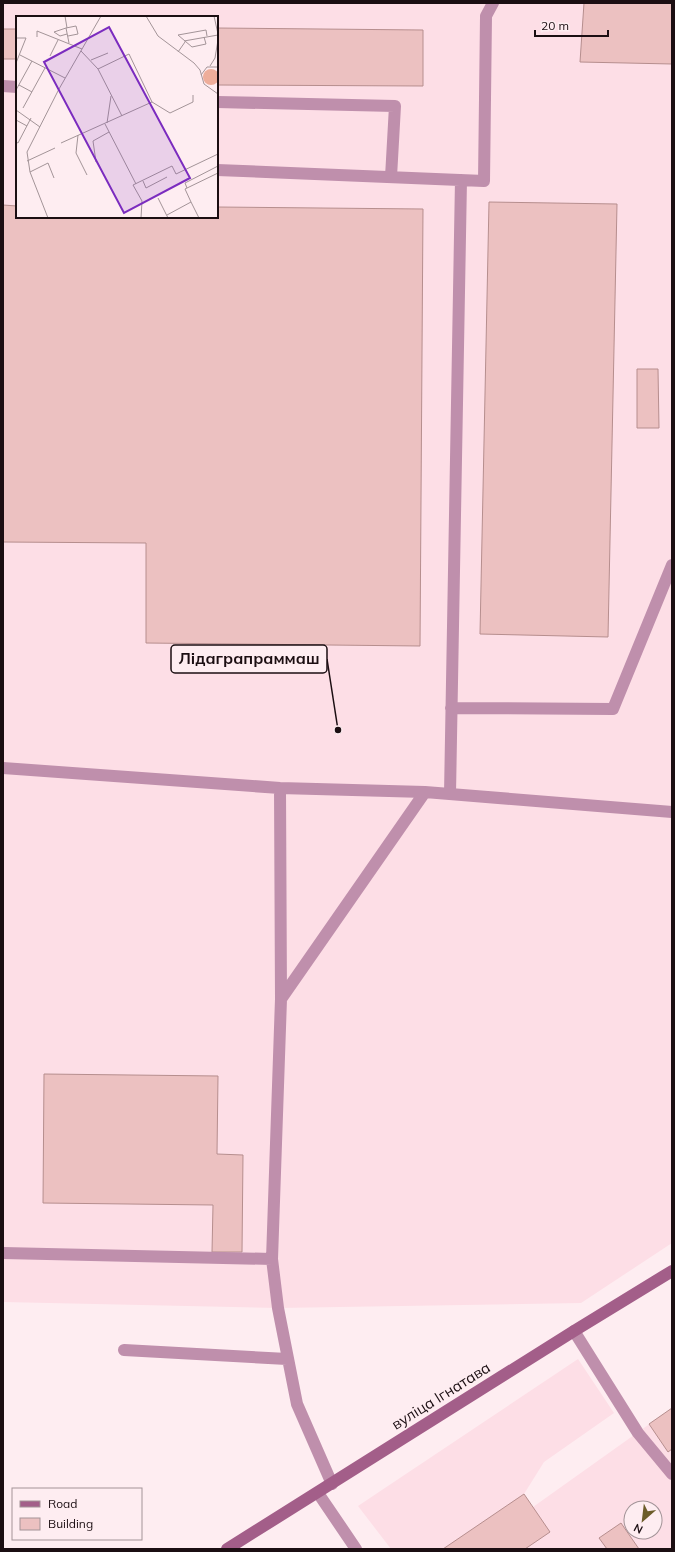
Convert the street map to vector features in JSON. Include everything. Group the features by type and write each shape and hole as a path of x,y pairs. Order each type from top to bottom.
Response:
{"street":[{"name":"вуліца Ігнатава","path":"227,1549 672,1271"}],"lane":[{"path":"218,170 484,181 486,16 493,3"},
{"path":"3,86 16,87"},
{"path":"218,102 395,106 391,177"},
{"path":"450,794 461,180"},
{"path":"451,708 613,709 672,565"},
{"path":"3,768 280,788 425,792 672,812"},
{"path":"280,788 281,999 272,1260 278,1308 297,1404 332,1484"},
{"path":"281,999 425,792"},
{"path":"3,1253 272,1260"},
{"path":"574,1331 638,1433 672,1474"},
{"path":"124,1350 287,1359"},
{"path":"318,1493 356,1549"}],"shaded area":[{"path":"3,3 672,3 672,1243 581,1303 278,1308 3,1302"},
{"path":"578,1359 614,1413 544,1462 524,1494 533,1507 672,1408 672,1549 639,1549 633,1540 663,1540 663,1500 623,1500 623,1526 621,1523 599,1538 607,1549 391,1549 358,1506"}],"building":[{"path":"584,3 672,3 672,64 580,62"},
{"path":"218,28 423,30 423,86 218,85"},
{"path":"3,29 16,29 16,59 3,59"},
{"path":"489,202 617,204 608,637 480,634"},
{"path":"3,205 16,206 16,218 218,218 218,207 423,209 420,646 146,643 146,543 3,542"},
{"path":"637,369 658,369 659,428 637,428"},
{"path":"44,1074 218,1076 217,1154 243,1155 242,1252 212,1252 213,1205 43,1203"},
{"path":"672,1408 672,1449 668,1452 649,1424"},
{"path":"524,1494 550,1532 525,1549 443,1549"},
{"path":"621,1523 623,1526 623,1540 633,1540 639,1549 607,1549 599,1538"}],"place":[{"name":"Лідаграпраммаш","path":"338,730"}]}
